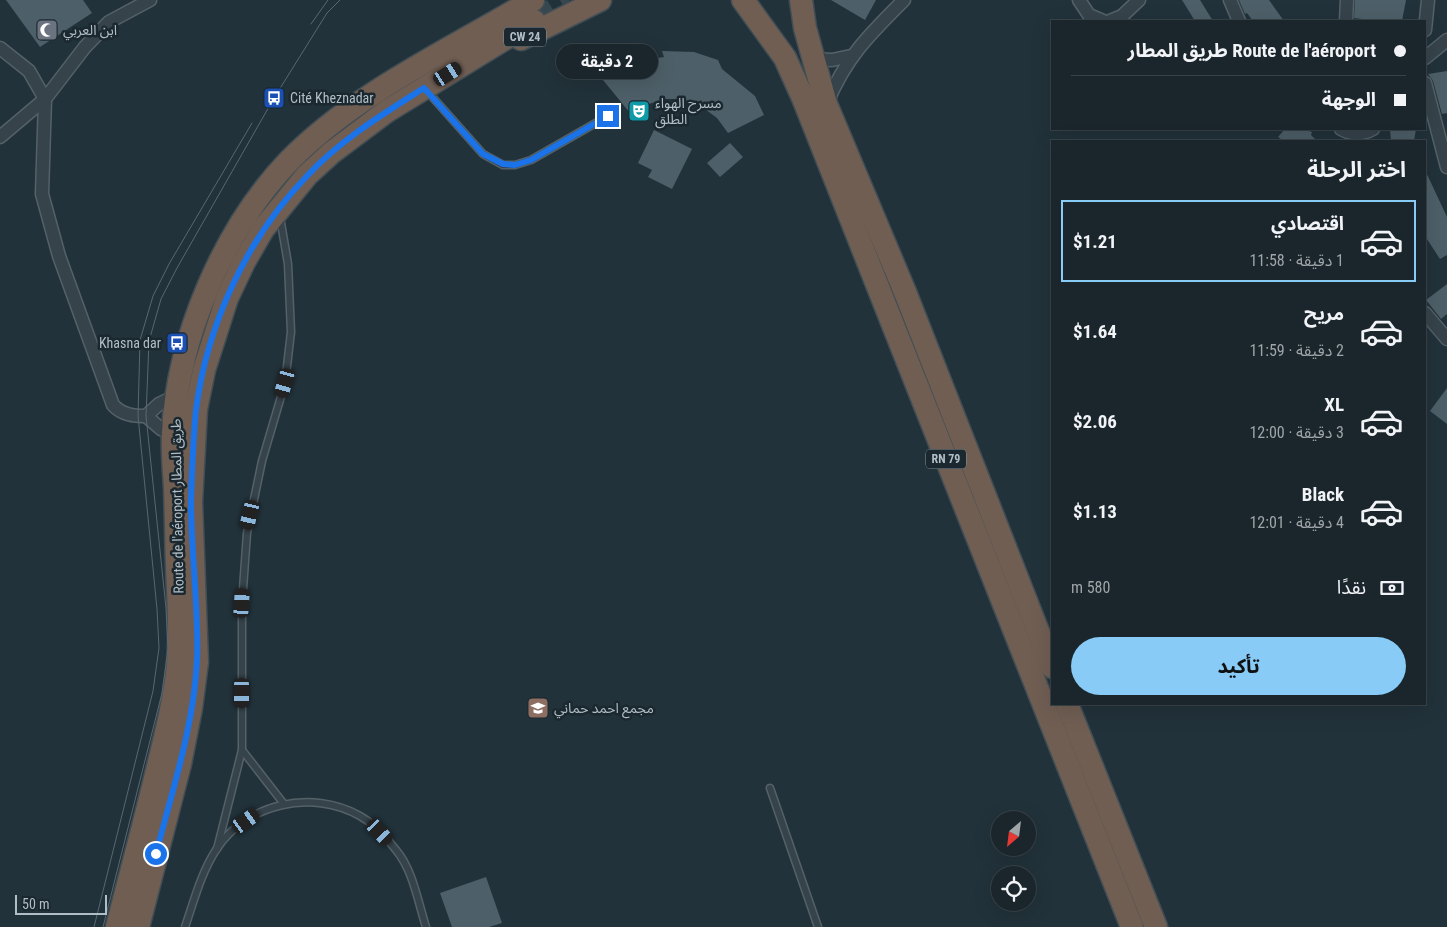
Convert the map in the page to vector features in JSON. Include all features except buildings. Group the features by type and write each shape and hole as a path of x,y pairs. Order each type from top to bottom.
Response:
{"highway":[{"name":"CW 24","path":"448,74 600,0"},
{"name":"RN 79","path":"801,0 805,28 826,104 905,292 1051,663"},
{"name":"RN 79","path":"812,56 814,0"},
{"name":"RN 79","path":"741,3 785,58 803,98 1132,927"},
{"name":"Route de l'aéroport طريق المطار","path":"138,927 180,764 194,689 197,662 197,628 191,502 193,447 199,393 212,341 227,298 258,237 278,208 331,153 387,111 448,74 534,10"},
{"name":"Route de l'aéroport طريق المطار","path":"117,927 172,709 178,668 180,616 173,435 178,395 199,310 221,261 247,215 289,162 310,141 352,108 399,78 534,10"},
{"path":"1067,705 1156,927"}],"street":[{"path":"0,137 45,99 85,47 109,22 150,0"},
{"path":"826,104 851,56 870,33 904,0"},
{"path":"1079,0 1089,15 1101,20"},
{"path":"1112,20 1122,16 1139,0"},
{"path":"1230,0 1240,20"},
{"path":"1346,20 1347,0"},
{"path":"1426,20 1428,0"},
{"path":"1426,57 1447,40"},
{"path":"0,48 29,71 45,99 42,194 59,256 113,405 118,411 146,416 161,429 173,435"},
{"path":"812,56 832,60 851,56"},
{"path":"1426,87 1447,167"},
{"path":"1347,133 1365,133 1370,130"},
{"path":"1426,314 1447,339"},
{"path":"146,416 159,404 178,395"}],"lane":[{"path":"424,88 483,154 503,164 515,165 531,160 608,116"},
{"path":"217,849 242,750 242,603 246,533 262,461 285,383 291,332 288,264 278,208"},
{"path":"242,750 284,804"},
{"path":"770,788 818,927"},
{"path":"185,927 204,873 217,849 234,829 258,813 284,804 312,802 336,806 361,816 397,850 406,868 426,927"}],"tunnel":[{"path":"534,21 569,0"}],"tram line":[{"path":"311,24 328,0"},
{"path":"103,927 162,693 168,649 166,608 146,416 149,341 161,299 177,268 274,98 327,13 340,0"},
{"path":"94,927 153,691 159,648 157,609 138,416 140,340 153,296 169,264 252,123"}],"place":[{"name":"ابن العربي","path":"47,30"},
{"name":"Cité Kheznadar","path":"274,98"},
{"name":"مسرح الهواء الطلق","path":"639,111"},
{"name":"Khasna dar","path":"177,343"},
{"name":"مجمع احمد حماني","path":"538,708"}],"route":[{"path":"156,854 180,764 191,708 197,662 196,593 191,502 196,409 204,370 227,298 263,228 278,208 331,153 387,111 424,88 483,154 503,164 515,165 531,160 608,116"}]}
